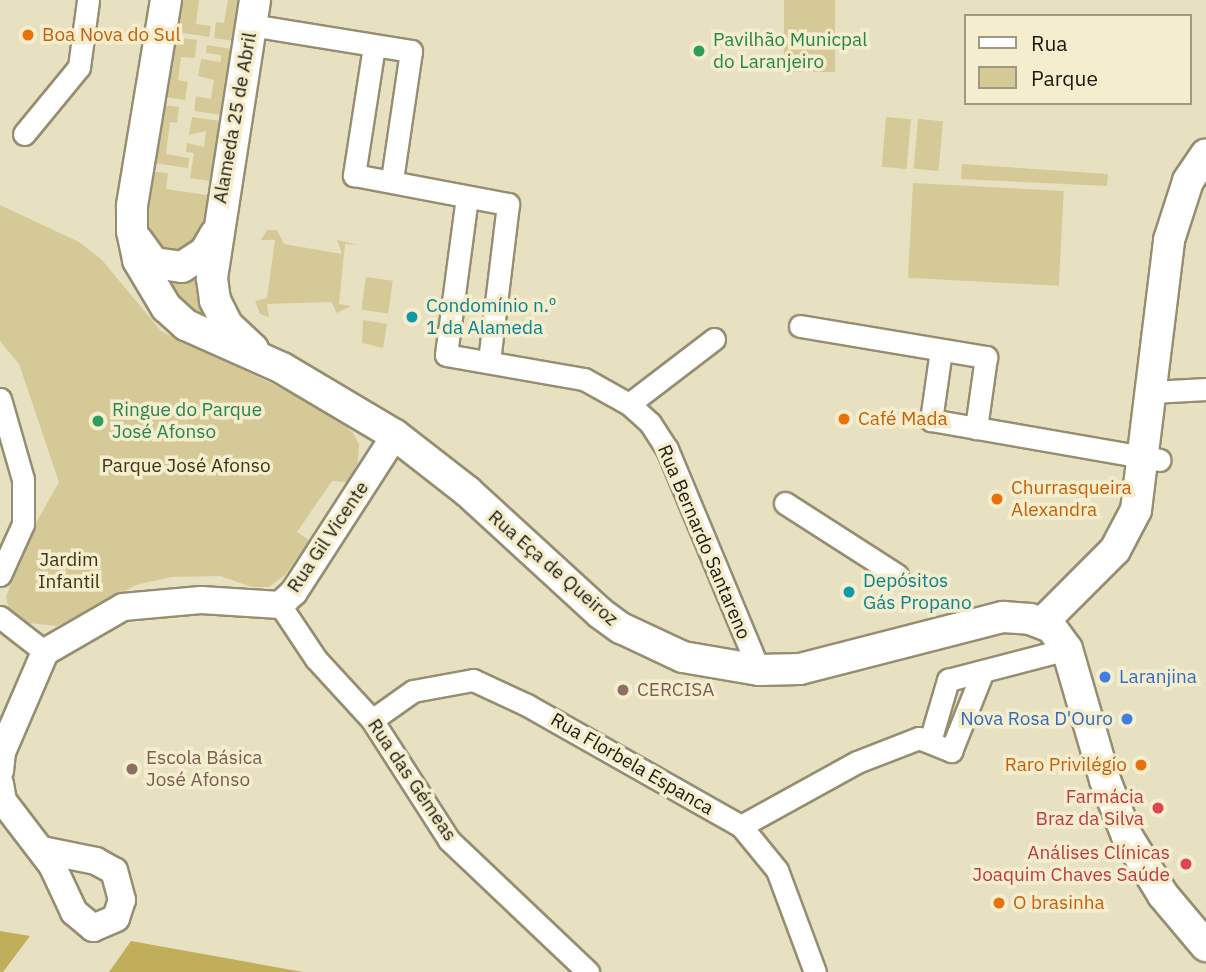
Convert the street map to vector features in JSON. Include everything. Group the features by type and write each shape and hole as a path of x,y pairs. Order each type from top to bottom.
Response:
{"main road":[{"path":"166,0 132,206 132,231 138,260 166,307 197,330 264,358"},
{"name":"Alameda 25 de Abril","path":"253,13 215,235 212,278 215,300 228,326 264,358"},
{"path":"1206,155 1188,181 1169,240 1160,393 1153,459 1156,500 1145,533 1125,564 1056,635 1127,836 1163,895 1206,946"},
{"path":"1160,393 1184,244 1206,185"},
{"name":"Alameda 25 de Abril","path":"132,231 143,253 169,268 193,262 215,235"},
{"name":"Rua Eça de Queiroz","path":"264,358 395,435 467,491 621,628 683,657 759,670 831,664 1003,617 1056,635"}],"street":[{"path":"24,134 79,67 88,0"},
{"path":"253,13 374,46 411,51 393,180"},
{"path":"374,46 354,174 508,204 489,362"},
{"name":"Rua Bernardo Santareno","path":"467,197 446,355 584,379 629,404 650,423 667,449 759,670"},
{"path":"800,326 986,357 976,428"},
{"path":"629,404 714,339"},
{"path":"941,350 931,420 1153,459"},
{"path":"1160,393 1206,389"},
{"path":"0,399 23,479 23,524 0,575"},
{"name":"Rua Gil Vicente","path":"45,652 123,607 201,600 280,605 294,592 395,435"},
{"path":"785,503 897,575"},
{"name":"Rua das Gémeas","path":"280,605 316,659 372,720 449,840 588,972"},
{"path":"0,617 45,652 2,752 0,771"},
{"path":"741,826 857,762 919,738 930,741 948,680 983,671 1056,635"},
{"name":"Rua Florbela Espanca","path":"372,720 413,691 473,680 527,705 741,826 777,870 815,972"},
{"path":"0,785 3,801 42,850"}],"green space":[{"path":"175,0 199,0 196,24 211,26 209,37 170,31"},
{"path":"228,0 247,0 240,42 214,38 216,22 224,23"},
{"path":"784,0 835,0 835,72 784,72"},
{"path":"167,36 197,40 195,58 181,57 178,80 188,82 185,100 159,96"},
{"path":"207,45 238,50 228,116 194,111 196,96 211,99 214,80 198,76 201,59 221,62 221,55 206,53"},
{"path":"156,104 179,107 177,123 170,122 166,154 189,158 188,168 148,162"},
{"path":"192,117 227,122 216,182 190,178 194,153 186,152 187,143 204,147 206,131 189,135"},
{"path":"886,117 911,119 907,169 882,167"},
{"path":"918,119 943,121 939,171 914,169"},
{"path":"962,164 1108,174 1107,186 961,179"},
{"path":"147,171 168,173 166,189 214,196 210,219 182,259 146,250"},
{"path":"913,183 1064,191 1059,286 908,278"},
{"name":"Parque José Afonso","path":"0,205 79,242 102,260 161,331 331,412 353,433 359,444 358,462 348,482 332,481 297,532 309,540 285,575 269,587 252,587 220,576 171,577 136,585 57,626 28,623 9,610 6,596 36,523 59,482 19,364 0,341"},
{"path":"267,230 277,230 284,244 342,254 337,240 358,245 345,244 339,304 351,306 337,313 331,302 267,304 269,317 260,314 255,301 267,298 275,240 261,240"},
{"path":"158,271 197,273 224,326 191,318"},
{"path":"366,277 393,281 388,313 361,310"},
{"path":"363,320 387,324 383,348 362,343"}],"shaded area":[{"path":"0,931 30,936 3,972 0,972"},
{"path":"131,941 303,972 109,972"}],"place":[{"name":"Boa Nova do Sul","path":"28,35"},
{"name":"Pavilhão Municpal do Laranjeiro","path":"699,51"},
{"name":"Condomínio n.º 1 da Alameda","path":"412,317"},
{"name":"Café Mada","path":"844,419"},
{"name":"Ringue do Parque José Afonso","path":"98,421"},
{"name":"Churrasqueira Alexandra","path":"997,499"},
{"name":"Depósitos Gás Propano","path":"849,592"},
{"name":"Laranjina","path":"1105,677"},
{"name":"CERCISA","path":"623,690"},
{"name":"Nova Rosa D'Ouro","path":"1127,719"},
{"name":"Raro Privilégio","path":"1141,765"},
{"name":"Escola Básica José Afonso","path":"132,769"},
{"name":"Farmácia Braz da Silva","path":"1158,808"},
{"name":"Análises Clínicas Joaquim Chaves Saúde","path":"1186,864"},
{"name":"O brasinha","path":"999,903"}],"park label":[{"name":"Jardim Infantil","path":"69,571"}]}
